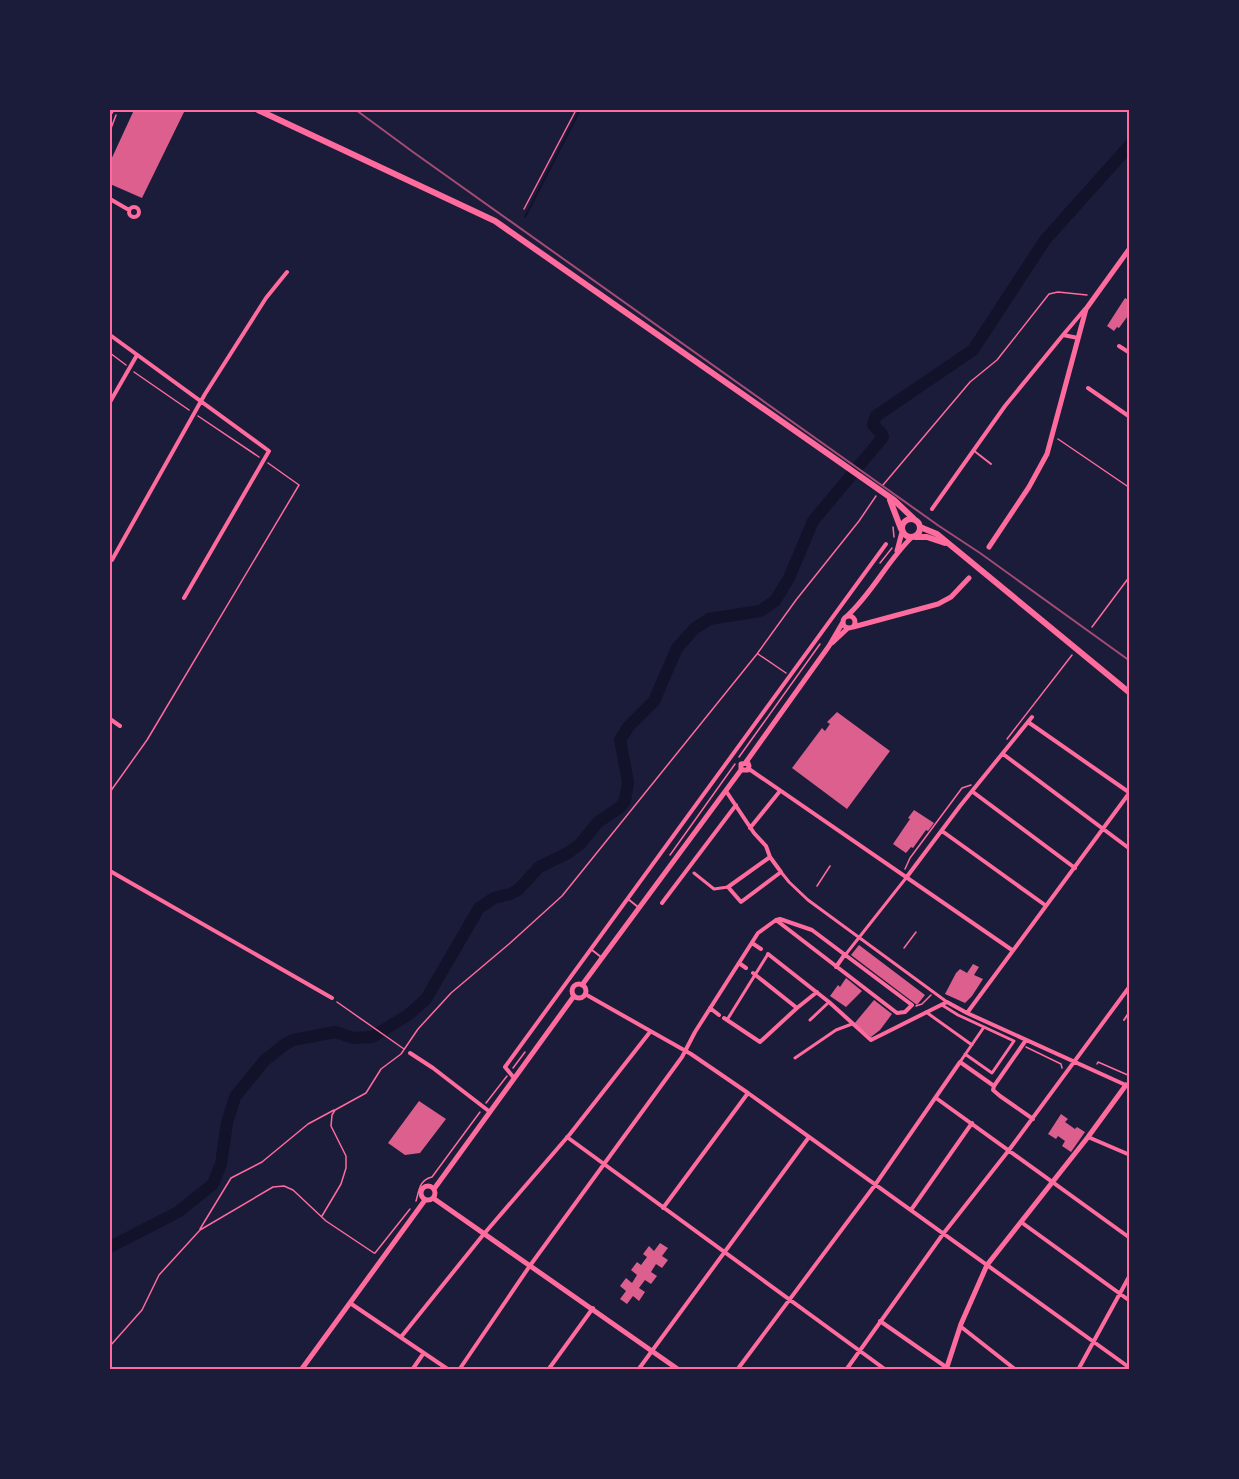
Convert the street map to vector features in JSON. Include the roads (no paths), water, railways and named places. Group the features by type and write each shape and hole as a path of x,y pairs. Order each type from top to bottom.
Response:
{"main road":[{"path":"258,110 495,221 900,506 920,527 937,534 1130,693"},
{"path":"886,496 892,502 901,530 906,536 927,537 951,546"},
{"path":"901,530 905,520 914,519"},
{"path":"913,537 919,532 920,527"}],"street":[{"path":"110,199 129,210"},
{"path":"932,509 1005,405 1086,309 1130,248"},
{"path":"112,560 201,401 266,298 287,272"},
{"path":"989,547 1029,487 1047,454 1086,309"},
{"path":"1063,334 1078,338"},
{"path":"110,335 269,451 184,598"},
{"path":"1119,346 1130,353"},
{"path":"110,402 137,355"},
{"path":"1088,388 1130,417"},
{"path":"897,552 901,530"},
{"path":"433,1198 434,1189 574,996 574,987 582,985 741,770 741,764 746,762 829,646 845,619 860,603 897,552 913,537"},
{"path":"515,1078 505,1067 886,544"},
{"path":"845,619 852,623 872,622 938,604 951,597 969,578"},
{"path":"829,646 852,623 860,603"},
{"path":"845,619 852,623"},
{"path":"836,966 1032,717"},
{"path":"110,719 120,726"},
{"path":"968,1013 1129,793 1028,722"},
{"path":"1004,754 1130,849"},
{"path":"746,762 749,765 748,769"},
{"path":"741,770 748,769 1012,950"},
{"path":"725,790 789,882 808,900 859,938 947,1002 1128,1086 987,1265 960,1326 946,1368 880,1321"},
{"path":"750,828 780,791"},
{"path":"973,792 1075,868"},
{"path":"662,903 736,805"},
{"path":"942,831 1045,905"},
{"path":"694,873 714,889 728,887 770,857"},
{"path":"110,871 332,998"},
{"path":"728,887 741,902 781,872"},
{"path":"459,1370 529,1267 686,1051 710,1008 762,929 776,920 809,928 912,1005 905,1012 897,1012 776,920"},
{"path":"752,943 761,949"},
{"path":"817,992 760,1042 726,1019 768,954 817,992 829,1002 871,1040 947,1002"},
{"path":"739,963 746,968"},
{"path":"754,973 797,1008"},
{"path":"574,996 580,998 585,994 586,988 582,985"},
{"path":"846,1370 943,1234 1010,1150 1130,986"},
{"path":"585,994 686,1051 748,1093 1130,1368"},
{"path":"810,1020 829,1002"},
{"path":"941,1004 1014,1041 992,1072 965,1054"},
{"path":"710,1008 719,1015"},
{"path":"926,1012 972,1045"},
{"path":"795,1058 837,1030 852,1024"},
{"path":"737,1370 788,1298 875,1185 984,1027"},
{"path":"401,1337 483,1235 567,1137 650,1032"},
{"path":"994,1088 1026,1040"},
{"path":"410,1053 490,1112"},
{"path":"960,1062 994,1088 1000,1096 1033,1119"},
{"path":"663,1208 748,1093"},
{"path":"935,1097 1130,1238"},
{"path":"911,1210 972,1123"},
{"path":"567,1137 886,1370"},
{"path":"638,1370 809,1137"},
{"path":"1088,1137 1130,1155"},
{"path":"425,1200 420,1194 423,1188 429,1186 434,1189"},
{"path":"433,1198 679,1370"},
{"path":"301,1370 425,1200 433,1198"},
{"path":"1020,1221 1130,1301"},
{"path":"1078,1370 1130,1275"},
{"path":"350,1303 449,1370"},
{"path":"548,1370 593,1308"},
{"path":"960,1326 1016,1370"},
{"path":"412,1370 423,1354"}],"lane":[{"path":"973,450 991,464"},
{"path":"628,899 639,908"},
{"path":"592,950 602,958"},
{"path":"1124,1020 1130,1011"}],"waterway":[{"path":"525,217 580,110"},
{"path":"110,1247 178,1212 213,1184 221,1164 227,1123 235,1097 264,1061 293,1040 335,1032 354,1038 372,1037 408,1015 426,999 479,908 494,898 518,890 539,867 568,853 580,844 598,822 619,808 625,801 628,782 620,740 629,726 654,701 677,648 694,629 709,619 760,611 775,601 789,578 813,521 883,437 873,425 876,416 973,350 1045,240 1130,145"}],"railway":[{"path":"356,110 1130,661"}]}
